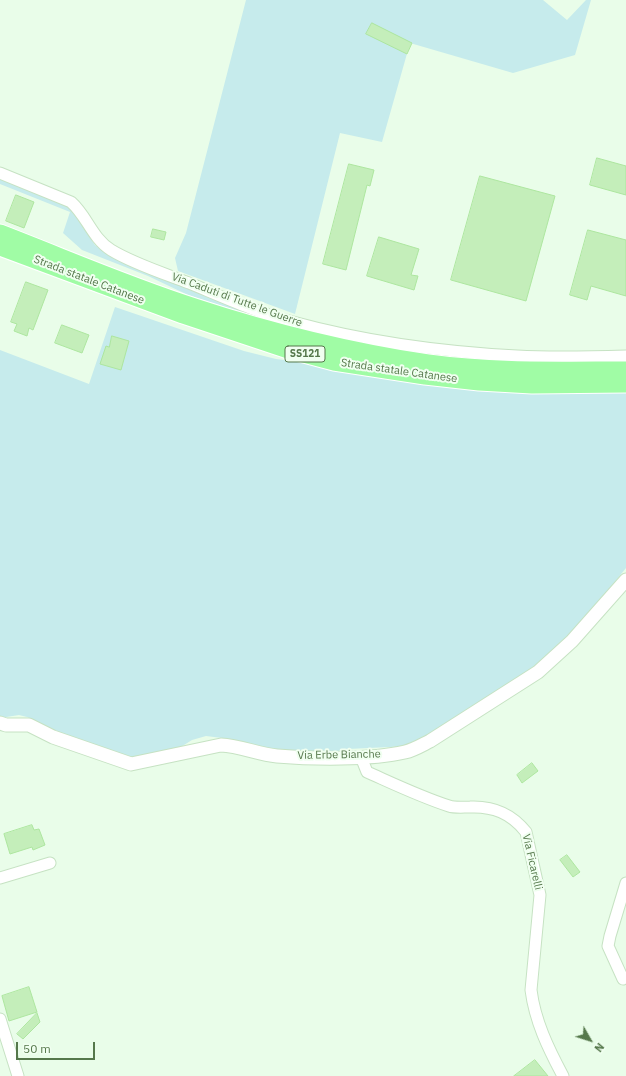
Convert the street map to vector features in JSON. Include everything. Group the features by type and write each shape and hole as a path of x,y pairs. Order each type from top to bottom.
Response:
{"main road":[{"name":"Strada statale Catanese","path":"0,233 194,307 292,335 338,346 430,363 533,370 626,370"},
{"name":"Strada statale Catanese","path":"0,247 183,315 285,349 334,362 425,376 479,382 532,385 626,384"}],"street":[{"name":"Via Caduti di Tutte le Guerre","path":"0,173 71,202 78,209 101,242 120,255 217,295 293,322 363,338 427,347 518,356 626,356"},
{"name":"Via Erbe Bianche","path":"0,723 6,725 29,725 53,736 131,764 220,745 232,746 276,756 361,757 403,752 415,749 538,672 572,641 626,580"},
{"name":"Via Ficarelli","path":"361,757 367,772 395,785 450,807 485,807 502,812 521,826 526,832 540,895 531,990 544,1042 563,1076"},
{"path":"0,878 50,863"},
{"path":"623,979 608,946 626,883"},
{"path":"0,1019 18,1076"}],"shaded area":[{"path":"246,0 543,0 567,20 586,0 591,0 575,55 513,73 410,43 382,142 340,133 295,314 178,271 175,258 186,233"},
{"path":"0,179 62,203 70,208 95,245 108,255 256,317 188,295 148,276 82,250 63,233 70,212 0,184"},
{"path":"115,307 244,351 276,359 315,364 626,391 626,568 587,616 536,668 410,746 348,749 334,753 276,751 230,739 206,736 192,740 176,750 132,758 74,739 27,717 19,715 0,718 0,350 89,384"}],"building":[{"path":"372,23 412,43 407,54 366,34"},
{"path":"597,158 626,166 626,195 590,185"},
{"path":"349,164 374,170 370,186 367,185 346,270 323,264"},
{"path":"480,176 555,196 526,301 451,280"},
{"path":"16,195 34,202 24,228 6,221"},
{"path":"153,229 166,232 164,240 151,237"},
{"path":"588,230 626,240 626,296 591,286 587,300 570,295"},
{"path":"379,237 419,249 411,275 418,276 414,290 367,276"},
{"path":"26,282 48,290 33,330 29,328 27,336 14,331 17,324 11,322"},
{"path":"62,325 89,335 82,353 55,343"},
{"path":"112,336 129,341 121,370 100,364 106,346 109,347"},
{"path":"532,763 538,771 522,783 517,775"},
{"path":"32,825 34,830 39,829 45,845 33,850 32,847 10,854 4,834"},
{"path":"567,855 580,872 573,877 560,860"},
{"path":"29,987 37,1012 9,1021 2,996"},
{"path":"37,1013 40,1022 23,1039 17,1034"},
{"path":"535,1060 548,1076 514,1076"}]}
